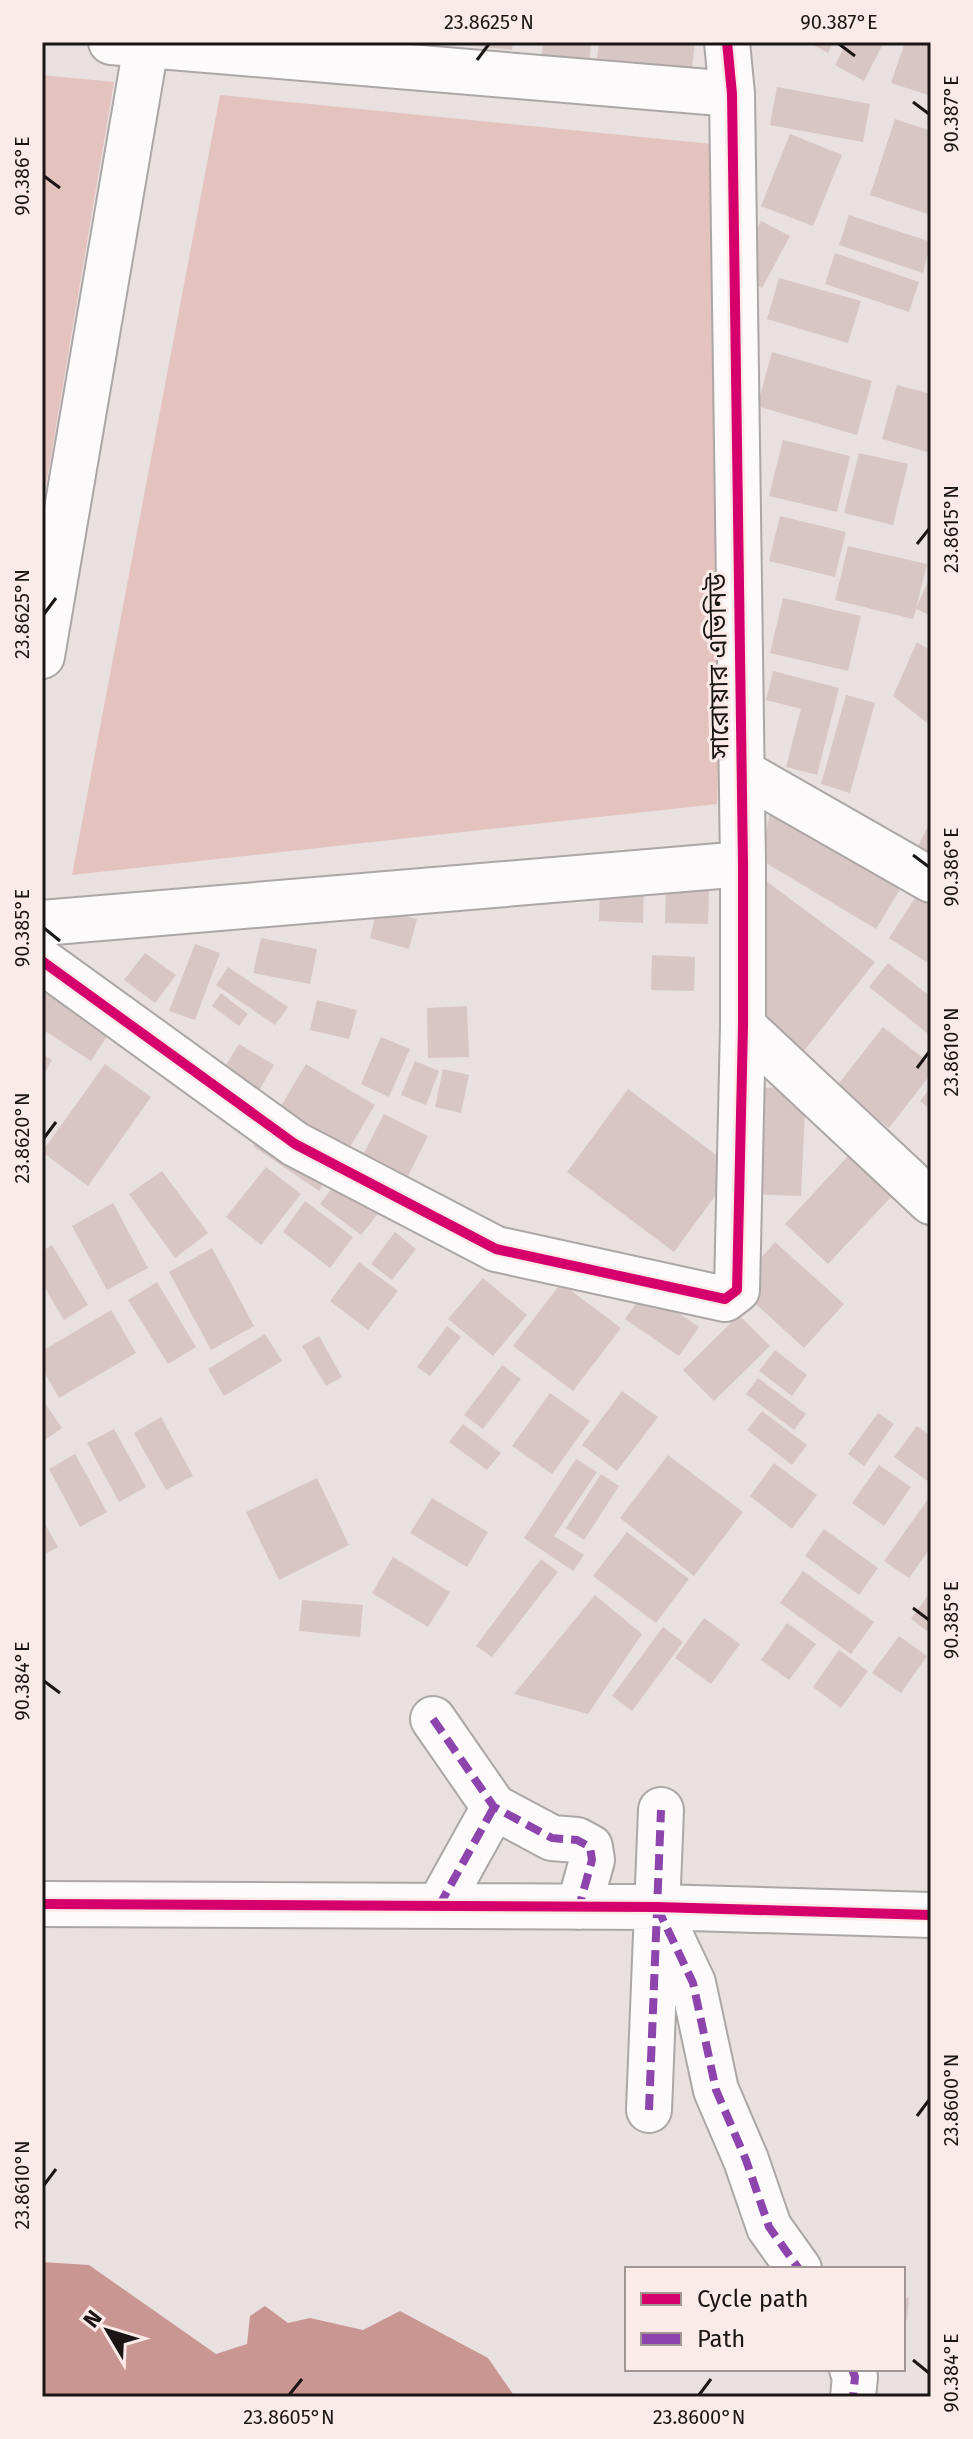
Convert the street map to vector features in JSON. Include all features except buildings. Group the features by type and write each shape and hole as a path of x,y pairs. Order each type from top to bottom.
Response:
{"street":[{"name":"সারোয়ার এভিনিউ","path":"42,961 295,1144 496,1249 725,1299 737,1290 743,864 732,94 727,42"},
{"path":"42,656 128,44 732,94"},
{"path":"742,772 931,880"},
{"path":"42,923 743,864"},
{"path":"743,1026 931,1202"},
{"path":"433,1719 494,1807 552,1838 577,1840 590,1847 592,1860 579,1907"},
{"path":"439,1906 494,1807"},
{"path":"649,2110 661,1810"},
{"path":"42,1904 657,1907 931,1915"},
{"path":"657,1907 693,1983 716,2090 746,2160 769,2227 798,2267"},
{"path":"853,2371 853,2397"}],"shaded area":[{"path":"42,75 114,82 42,509"},
{"path":"220,95 732,146 717,804 72,875"},
{"path":"42,2262 89,2265 216,2354 247,2344 250,2316 265,2306 288,2323 310,2318 363,2330 400,2311 488,2358 515,2397 42,2397"}],"marked path":[{"path":"433,1719 494,1807 552,1838 577,1840 590,1847 592,1860 579,1907"},
{"path":"439,1906 494,1807"},
{"path":"649,2110 661,1810"},
{"path":"657,1907 693,1983 716,2090 746,2160 769,2227 798,2267"},
{"path":"853,2371 853,2397"}],"cycle path":[{"path":"42,961 295,1144 496,1249 725,1299 737,1290 743,864 732,94 727,42"},
{"path":"42,1904 657,1907 931,1915"}]}
